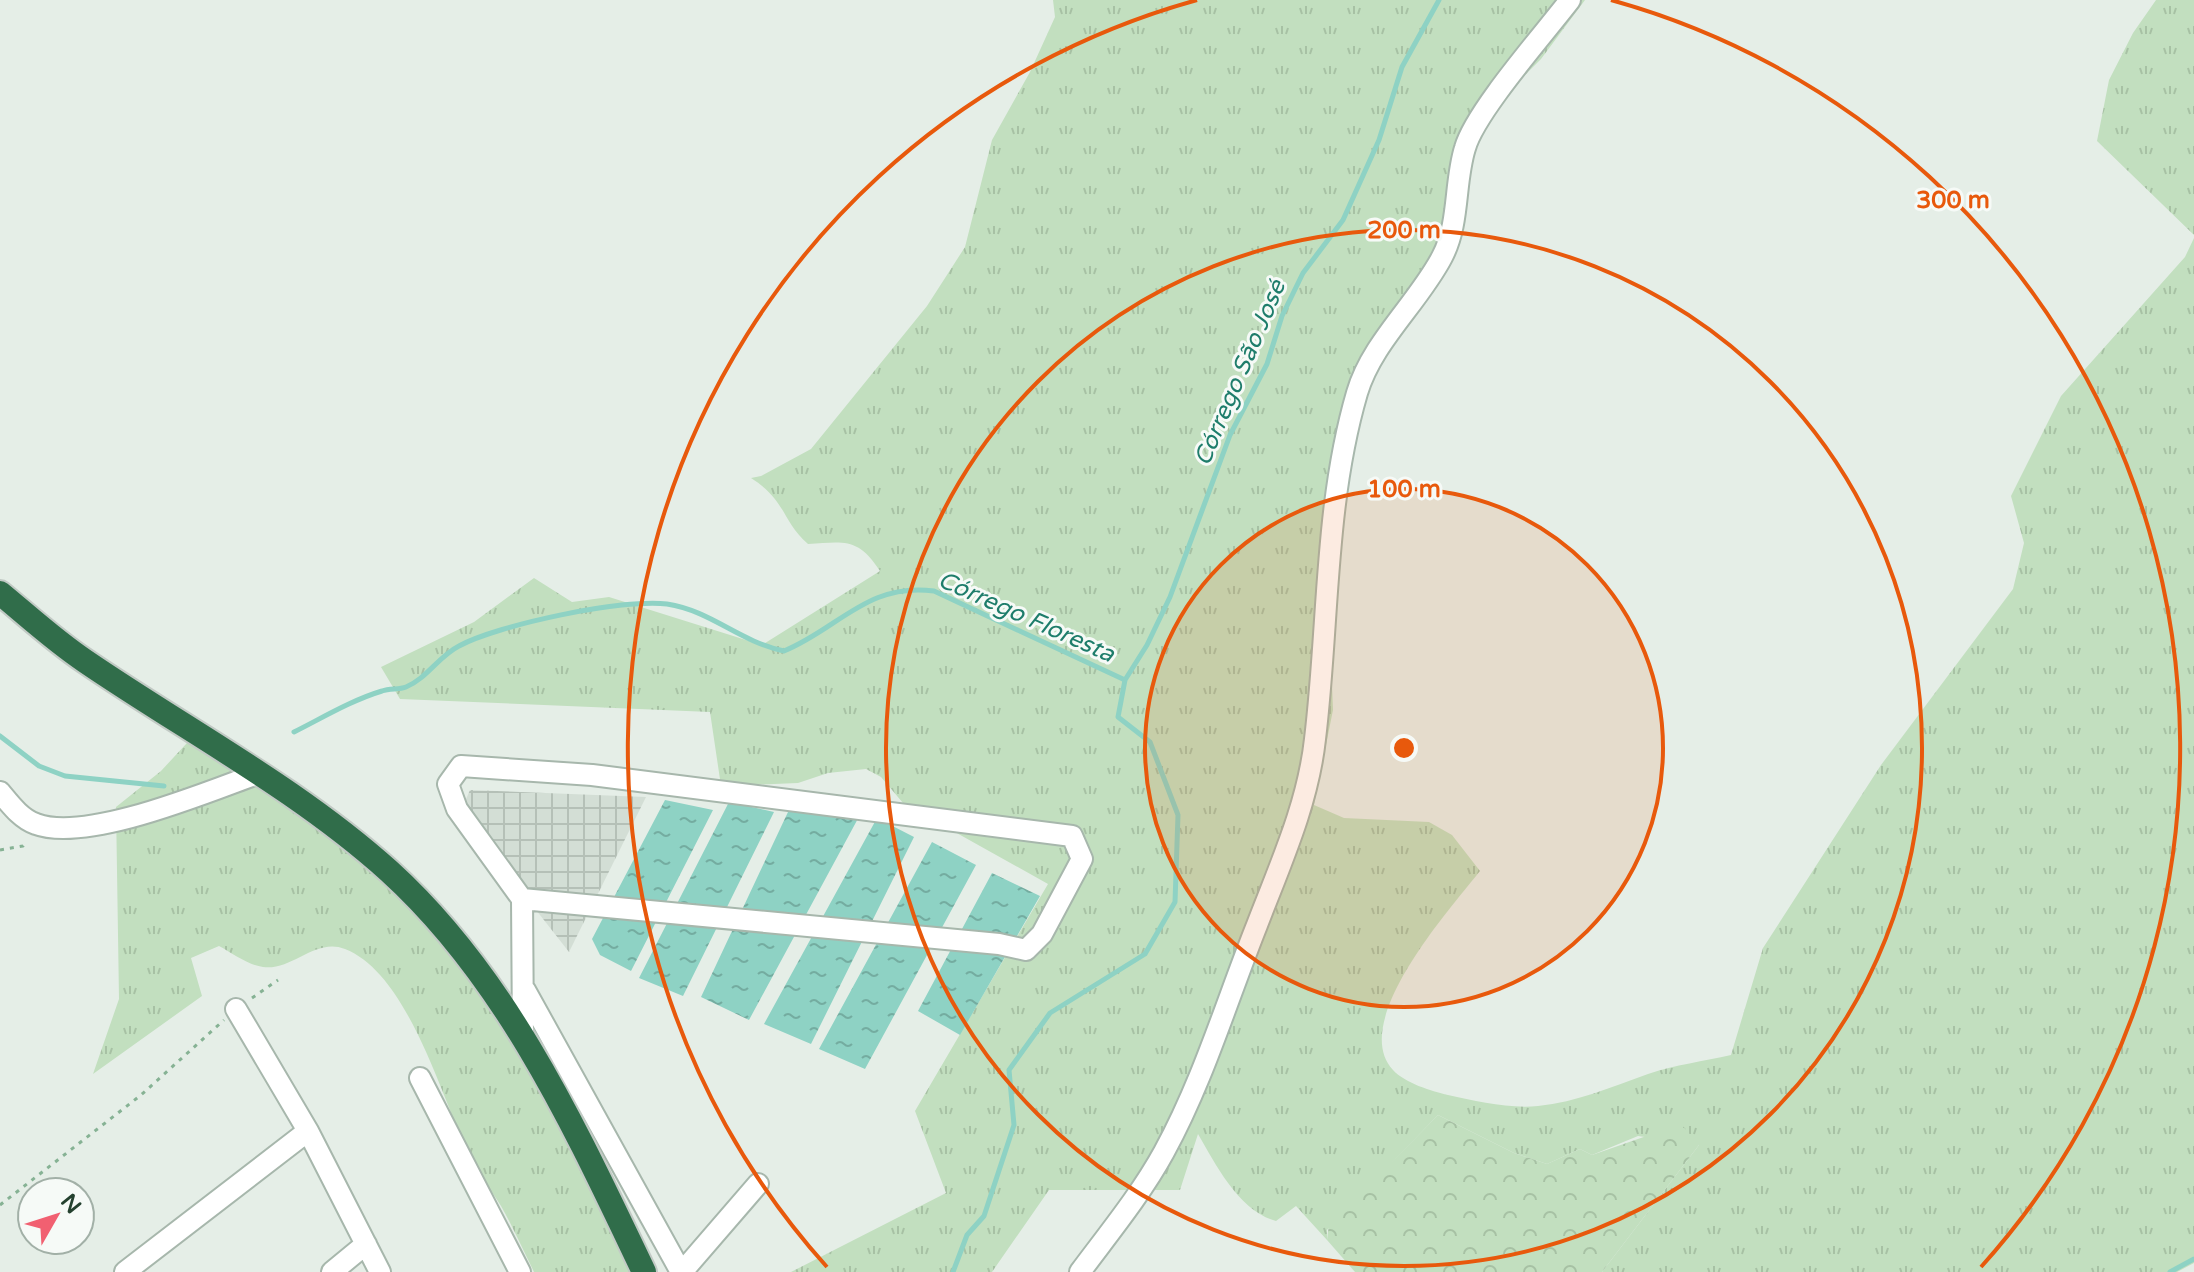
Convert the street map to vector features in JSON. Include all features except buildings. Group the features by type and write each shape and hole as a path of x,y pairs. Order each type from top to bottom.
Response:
{"highway":[{"path":"0,593 82,659 337,828 390,872 433,916 523,1035 578,1137 644,1272"}],"street":[{"path":"1080,1272 1126,1210 1173,1134 1299,812 1315,740 1326,574 1335,504 1358,390 1374,358 1434,272 1449,242 1462,159 1471,133 1570,0"},
{"path":"522,899 999,944 1026,950 1042,934 1082,859 1072,836 592,775 461,766 448,784 457,809 522,899 523,1035"},
{"path":"0,792 20,814 35,824 53,828 96,824 184,801 257,774"},
{"path":"524,987 682,1272 758,1184"},
{"path":"236,1009 308,1131 380,1272"},
{"path":"420,1078 520,1272"},
{"path":"125,1272 308,1131"},
{"path":"332,1272 366,1244"}],"path":[{"path":"0,850 23,846 35,824"},
{"path":"0,1205 141,1095 236,1009 278,980"}],"shaded area":[{"path":"470,790 646,797 569,952 460,813"}],"green space":[{"path":"1053,0 1585,0 1541,59 1492,108 1477,132 1456,242 1410,324 1357,390 1327,559 1333,710 1314,805 1344,818 1429,822 1452,835 1480,871 1409,966 1393,996 1384,1024 1383,1049 1398,1075 1426,1089 1470,1100 1516,1106 1552,1104 1658,1071 1731,1055 1763,948 1881,765 2013,589 2024,543 2011,496 2061,396 2185,257 2194,238 2194,1263 2177,1272 1602,1272 1699,1145 1638,1136 1592,1155 1580,1149 1547,1164 1514,1153 1438,1115 1327,1230 1327,1240 1296,1206 1276,1221 1251,1208 1230,1185 1198,1134 1180,1190 1049,1190 992,1272 791,1272 946,1193 915,1111 1048,884 903,803 881,777 866,769 828,773 798,783 721,786 710,712 400,699 381,667 474,622 534,578 572,602 609,597 762,645 880,571 865,552 849,544 808,544 778,503 751,478 761,476 811,449 927,306 965,247 992,140 1030,72 1055,17"},
{"path":"2156,0 2194,0 2194,235 2097,141 2109,80 2133,33"},
{"path":"199,730 262,770 445,935 542,1083 633,1272 534,1272 501,1206 471,1159 405,1011 388,984 368,963 345,949 324,947 274,967 252,964 219,946 191,958 202,996 93,1074 119,999 116,807 161,771"},
{"path":"1438,1115 1514,1153 1547,1164 1580,1149 1592,1155 1681,1124 1699,1145 1602,1272 1355,1272 1327,1240 1330,1215 1394,1160"}],"water":[{"path":"665,800 713,810 631,971 600,955 592,939"},
{"path":"729,802 774,812 683,996 639,978"},
{"path":"840,802 861,813 749,1020 701,997 788,812"},
{"path":"877,818 914,837 811,1044 764,1024"},
{"path":"932,842 976,865 865,1069 819,1049"},
{"path":"992,873 1040,896 960,1035 918,1011"}],"waterway":[{"name":"Córrego São José","path":"953,1272 967,1235 984,1216 1014,1125 1009,1070 1050,1013 1145,954 1175,902 1178,815 1150,742 1118,717 1125,680 1147,645 1170,597 1230,435 1267,364 1282,316 1303,273 1343,220 1379,140 1402,67 1439,0"},
{"name":"Córrego Floresta","path":"294,732 360,699 413,683 452,650 477,638 561,615 647,603 667,604 698,613 753,640 784,651 872,600 890,593 934,591 1125,680"},
{"path":"0,736 39,766 65,776 164,786"},
{"path":"2170,1272 2194,1259"}]}
